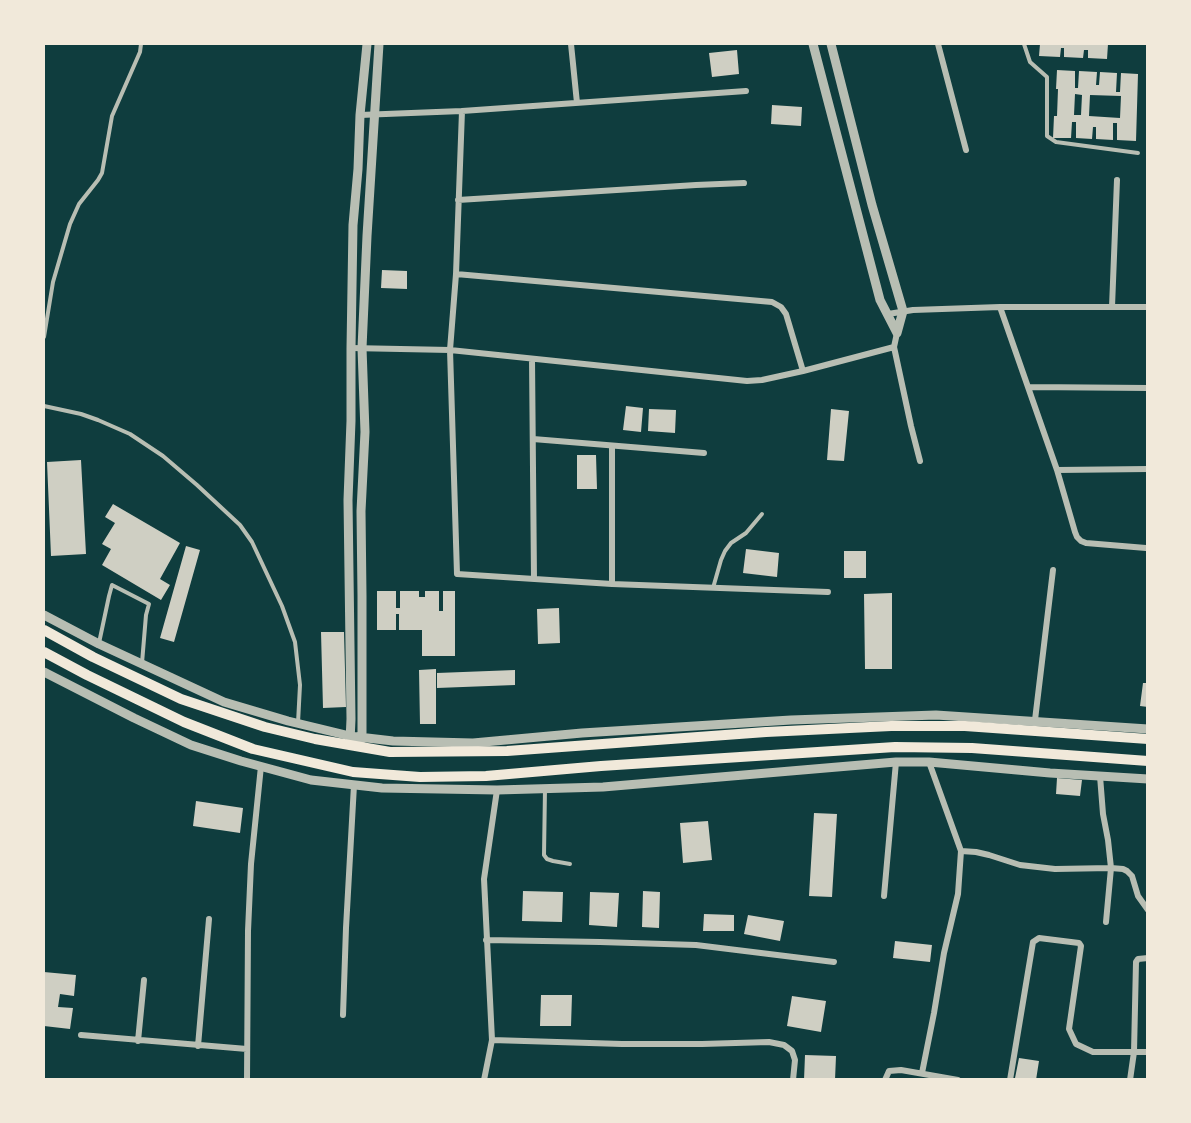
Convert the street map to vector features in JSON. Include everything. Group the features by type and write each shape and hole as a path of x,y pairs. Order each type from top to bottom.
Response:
{"main road":[{"path":"44,630 93,657 180,699 265,727 315,739 355,741 390,752 507,750 766,732 891,726 965,726 1148,739"},
{"path":"44,652 184,722 253,749 352,772 420,777 486,776 601,766 895,747 972,748 1148,761"}],"street":[{"path":"355,741 348,500 353,225 360,116 368,44"},
{"path":"355,741 362,596 361,511 365,432 362,348 379,44"},
{"path":"571,44 577,103"},
{"path":"813,44 880,300 897,333"},
{"path":"831,44 872,205 903,311 894,347 920,461"},
{"path":"938,44 966,150"},
{"path":"360,116 746,91"},
{"path":"462,111 456,274 450,350 458,574 612,584 828,592"},
{"path":"1112,307 1117,180"},
{"path":"458,200 744,183"},
{"path":"456,274 772,302 781,307 786,314 803,371"},
{"path":"1000,307 1057,470 1075,532 1081,541 1086,543 1146,548"},
{"path":"888,314 924,309 1148,307"},
{"path":"351,348 450,350 737,381 762,380 894,347"},
{"path":"532,359 534,579"},
{"path":"1029,387 1148,388"},
{"path":"533,439 704,453"},
{"path":"612,446 612,584"},
{"path":"1057,470 1148,469"},
{"path":"1035,720 1053,570"},
{"path":"44,615 99,644 224,702 355,741 473,743 582,733 791,720 936,715 1148,729"},
{"path":"44,672 191,745 311,780 354,785 405,789 497,790 603,787 896,762 929,762 1148,779"},
{"path":"884,896 896,762"},
{"path":"922,1073 944,952 958,894 961,851 929,762"},
{"path":"246,1080 250,875 261,766"},
{"path":"1100,776 1111,868 1106,922"},
{"path":"343,1015 354,785"},
{"path":"484,1080 492,1040 484,879 497,790"},
{"path":"961,851 989,855 1020,865 1123,869 1130,873 1138,896 1148,910"},
{"path":"198,1046 209,919"},
{"path":"1010,1080 1033,942 1039,938 1079,943 1081,946 1069,1029 1076,1044 1093,1052 1148,1052"},
{"path":"486,940 696,945 834,962"},
{"path":"1130,1080 1134,1052 1136,962 1138,959 1148,958"},
{"path":"138,1041 144,980"},
{"path":"81,1035 247,1049"},
{"path":"492,1040 668,1044 769,1042 792,1051 795,1060 793,1080"},
{"path":"885,1080 888,1071 901,1070 958,1080"}],"lane":[{"path":"44,337 53,282 70,224 79,204 102,173 112,116 140,52 141,44"},
{"path":"1024,44 1030,62 1047,77 1047,136 1056,142 1138,153"},
{"path":"44,406 81,414 130,434 163,456 197,484 240,525 252,542 282,606 295,642 300,685 298,723"},
{"path":"713,588 725,551 731,543 746,533 762,513"},
{"path":"99,644 112,585 149,604 142,664"},
{"path":"545,789 544,855 547,859 570,864"}],"building":[{"path":"1040,44 1108,44 1107,59 1088,58 1088,50 1084,50 1083,58 1064,57 1064,48 1061,48 1060,57 1039,56"},
{"path":"737,50 739,74 712,77 709,53"},
{"path":"1057,70 1075,71 1075,88 1078,88 1079,71 1097,72 1096,85 1099,85 1100,72 1117,73 1116,92 1120,92 1121,73 1138,74 1136,141 1117,140 1117,123 1113,123 1113,140 1096,139 1096,127 1093,127 1092,139 1076,138 1076,122 1072,122 1071,138 1053,138 1054,116 1057,116 1058,89 1056,89","holes":["1075,94 1082,95 1081,115 1074,115","1090,95 1121,96 1120,118 1089,116"]},
{"path":"772,105 802,107 801,126 771,124"},
{"path":"382,270 407,271 407,289 381,288"},
{"path":"626,406 643,408 641,432 623,430"},
{"path":"649,409 676,410 675,433 648,431"},
{"path":"831,409 849,411 844,461 827,460"},
{"path":"577,455 596,455 597,489 577,489"},
{"path":"81,460 86,554 51,556 47,462"},
{"path":"113,504 180,543 160,579 170,585 161,600 102,565 111,549 102,544 115,523 105,517"},
{"path":"186,546 200,550 174,642 160,638"},
{"path":"746,549 779,553 777,577 743,573"},
{"path":"844,551 866,551 866,578 844,578"},
{"path":"377,591 396,591 396,608 400,608 400,591 419,591 419,597 425,597 425,591 439,591 439,611 443,611 443,591 455,591 455,656 422,656 422,630 399,630 399,614 396,614 396,630 377,630"},
{"path":"892,593 892,669 865,669 864,594"},
{"path":"559,608 560,643 538,644 537,609"},
{"path":"321,632 344,632 346,707 323,708"},
{"path":"436,669 436,724 420,724 419,670"},
{"path":"515,670 515,685 437,688 437,673"},
{"path":"1143,683 1148,683 1148,707 1140,706"},
{"path":"1057,778 1082,780 1080,796 1056,794"},
{"path":"196,801 243,808 240,833 193,826"},
{"path":"814,813 837,814 832,897 809,896"},
{"path":"708,821 712,860 683,863 680,823"},
{"path":"523,891 563,892 562,922 522,921"},
{"path":"643,891 660,892 659,928 642,927"},
{"path":"590,892 619,893 617,927 589,925"},
{"path":"704,914 734,915 734,931 703,931"},
{"path":"748,915 784,921 780,941 744,934"},
{"path":"895,941 932,945 930,962 893,958"},
{"path":"44,972 76,975 74,996 60,994 58,1007 73,1008 70,1029 44,1026"},
{"path":"541,995 572,995 571,1026 540,1026"},
{"path":"792,996 826,1001 821,1032 787,1026"},
{"path":"805,1055 836,1056 835,1080 804,1080"},
{"path":"1019,1058 1039,1061 1036,1080 1015,1078"}]}
